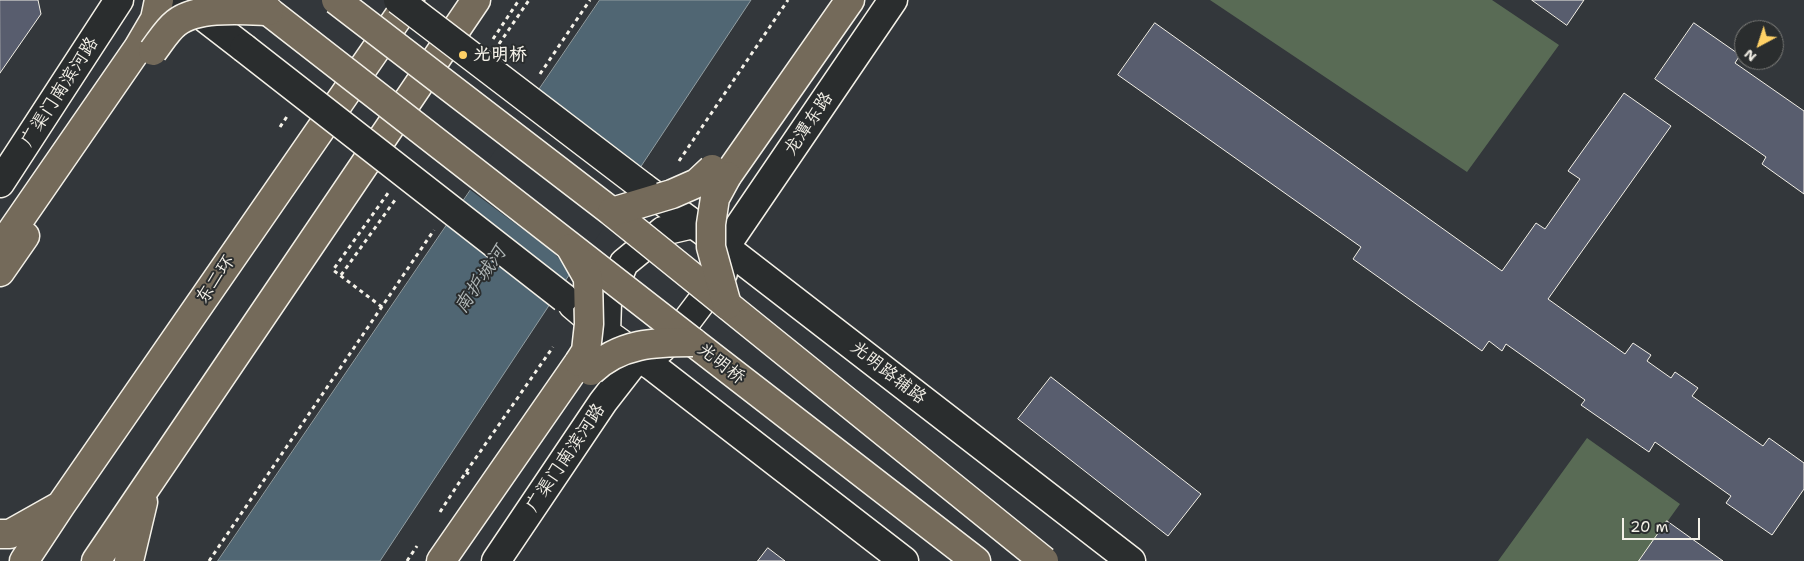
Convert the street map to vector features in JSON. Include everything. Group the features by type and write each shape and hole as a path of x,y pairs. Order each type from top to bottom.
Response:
{"main road":[{"path":"0,272 148,46 159,0"},
{"path":"336,0 612,212 1044,561"},
{"name":"东二环","path":"24,561 410,0"},
{"path":"96,561 476,0"},
{"path":"727,305 711,247 711,224 719,172 831,0"},
{"path":"612,212 672,194 719,172 850,0"},
{"path":"0,248 148,46 176,23 190,16 226,9 261,6"},
{"name":"光明桥","path":"261,6 976,561"},
{"path":"460,561 577,389 585,367 590,324 588,278 572,248"},
{"path":"441,561 585,367 636,346 659,342 693,342"},
{"path":"129,561 148,484"},
{"path":"0,534 10,534 61,505"}],"street":[{"name":"广渠门南滨河路","path":"0,183 119,0"},
{"name":"光明路辅路","path":"398,0 725,248 1131,561"},
{"name":"龙潭东路","path":"725,248 893,0"},
{"path":"196,5 244,48 564,298 606,333 652,366 904,561"},
{"path":"606,333 607,302 624,263 663,231 692,224"},
{"path":"638,357 661,349 686,322 723,273 725,248"},
{"name":"广渠门南滨河路","path":"496,561 603,402 638,357"}],"path":[{"path":"489,46 519,0"},
{"path":"496,49 529,0"},
{"path":"535,81 590,0"},
{"path":"677,164 788,0"},
{"path":"382,306 341,275 398,195"},
{"path":"209,561 437,226"},
{"path":"466,472 553,347"}],"green space":[{"path":"1210,0 1492,0 1559,45 1467,172"},
{"path":"1587,438 1680,504 1639,561 1498,561"}],"water":[{"name":"南护城河","path":"600,0 751,0 380,561 218,561"}],"pier":[{"path":"521,112 627,192 573,274 552,251 469,189"}],"building":[{"path":"0,0 38,0 41,14 0,73"},
{"path":"1532,0 1584,0 1567,25"},
{"path":"1155,23 1502,271 1536,223 1545,229 1580,179 1568,171 1624,93 1671,126 1548,299 1625,354 1633,343 1651,355 1647,361 1671,378 1675,372 1698,388 1692,396 1763,446 1769,438 1804,463 1804,489 1772,535 1726,503 1731,496 1655,442 1649,452 1581,405 1585,400 1506,344 1502,351 1489,341 1482,351 1353,259 1361,247 1118,75"},
{"path":"1694,23 1734,51 1734,70 1745,70 1804,111 1804,194 1762,164 1766,157 1655,79"},
{"path":"1051,377 1201,494 1168,536 1018,419"},
{"path":"1667,521 1723,561 1639,561"},
{"path":"768,548 785,561 758,561"}],"place":[{"name":"光明桥","path":"463,55"}]}
